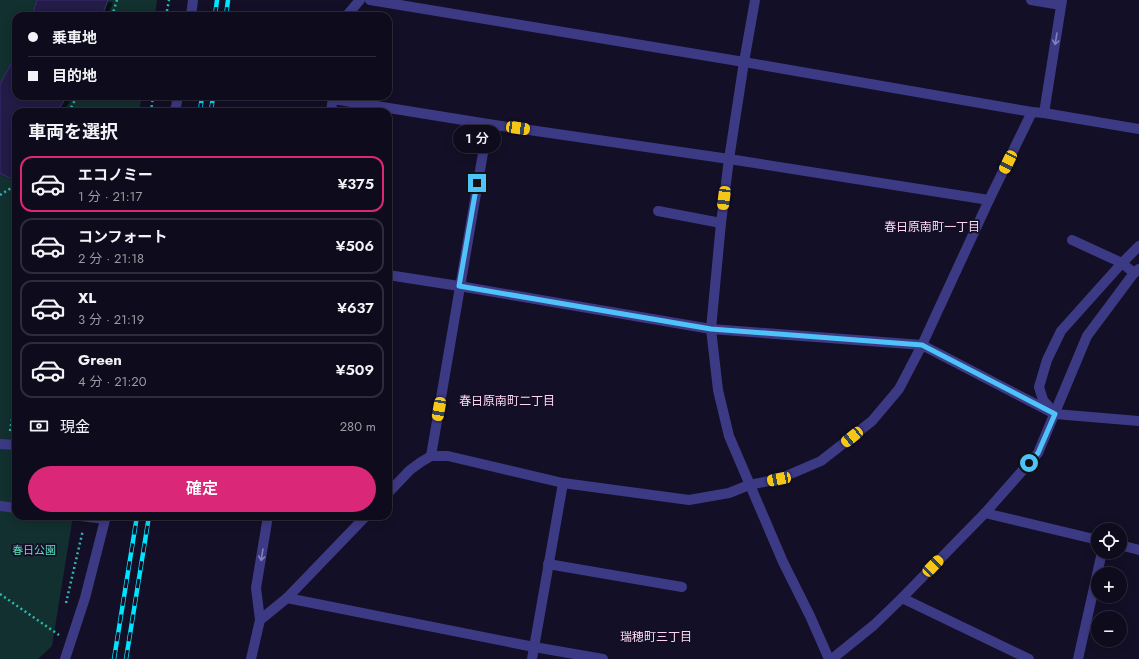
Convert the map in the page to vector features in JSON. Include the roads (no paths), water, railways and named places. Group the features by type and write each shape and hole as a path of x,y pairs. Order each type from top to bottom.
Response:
{"street":[{"path":"192,12 193,0"},
{"path":"350,12 360,0"},
{"path":"370,0 1139,129"},
{"path":"755,0 728,159 711,329 718,390 729,436 783,562 810,616 829,659"},
{"path":"1031,0 1061,3 1044,114"},
{"path":"350,100 488,124 728,159 989,200"},
{"path":"392,489 410,470 431,456 448,456 563,483 689,500 729,493 749,484 779,479 821,461 872,421 899,389 922,345 989,200 1032,112"},
{"path":"431,456 488,124"},
{"path":"658,211 721,224"},
{"path":"832,659 874,625 902,598 985,513 1038,453 1088,336 1137,271 1072,240"},
{"path":"1055,414 1043,400 1039,387 1047,360 1061,331 1139,246"},
{"path":"392,276 711,329 922,345 1055,414 1139,421"},
{"path":"0,444 12,445"},
{"path":"532,659 563,483"},
{"path":"0,506 12,508"},
{"path":"985,513 1091,538"},
{"path":"65,659 86,598 105,520"},
{"path":"251,659 260,620 256,588 267,520"},
{"path":"260,620 287,598 362,520"},
{"path":"1127,547 1139,550"},
{"path":"1078,659 1100,559"},
{"path":"548,564 682,588"},
{"path":"287,598 534,647 603,659"},
{"path":"902,598 1029,659"}],"railway":[{"path":"216,12 217,0"},
{"path":"226,12 228,0"},
{"path":"200,108 202,100"},
{"path":"212,100 212,108"},
{"path":"114,659 136,520"},
{"path":"126,659 148,520"}],"district":[{"name":"春日原南町一丁目","path":"932,227"},
{"name":"春日原南町二丁目","path":"507,401"},
{"name":"瑞穂町三丁目","path":"656,637"}],"park label":[{"name":"春日公園","path":"34,550"}]}
